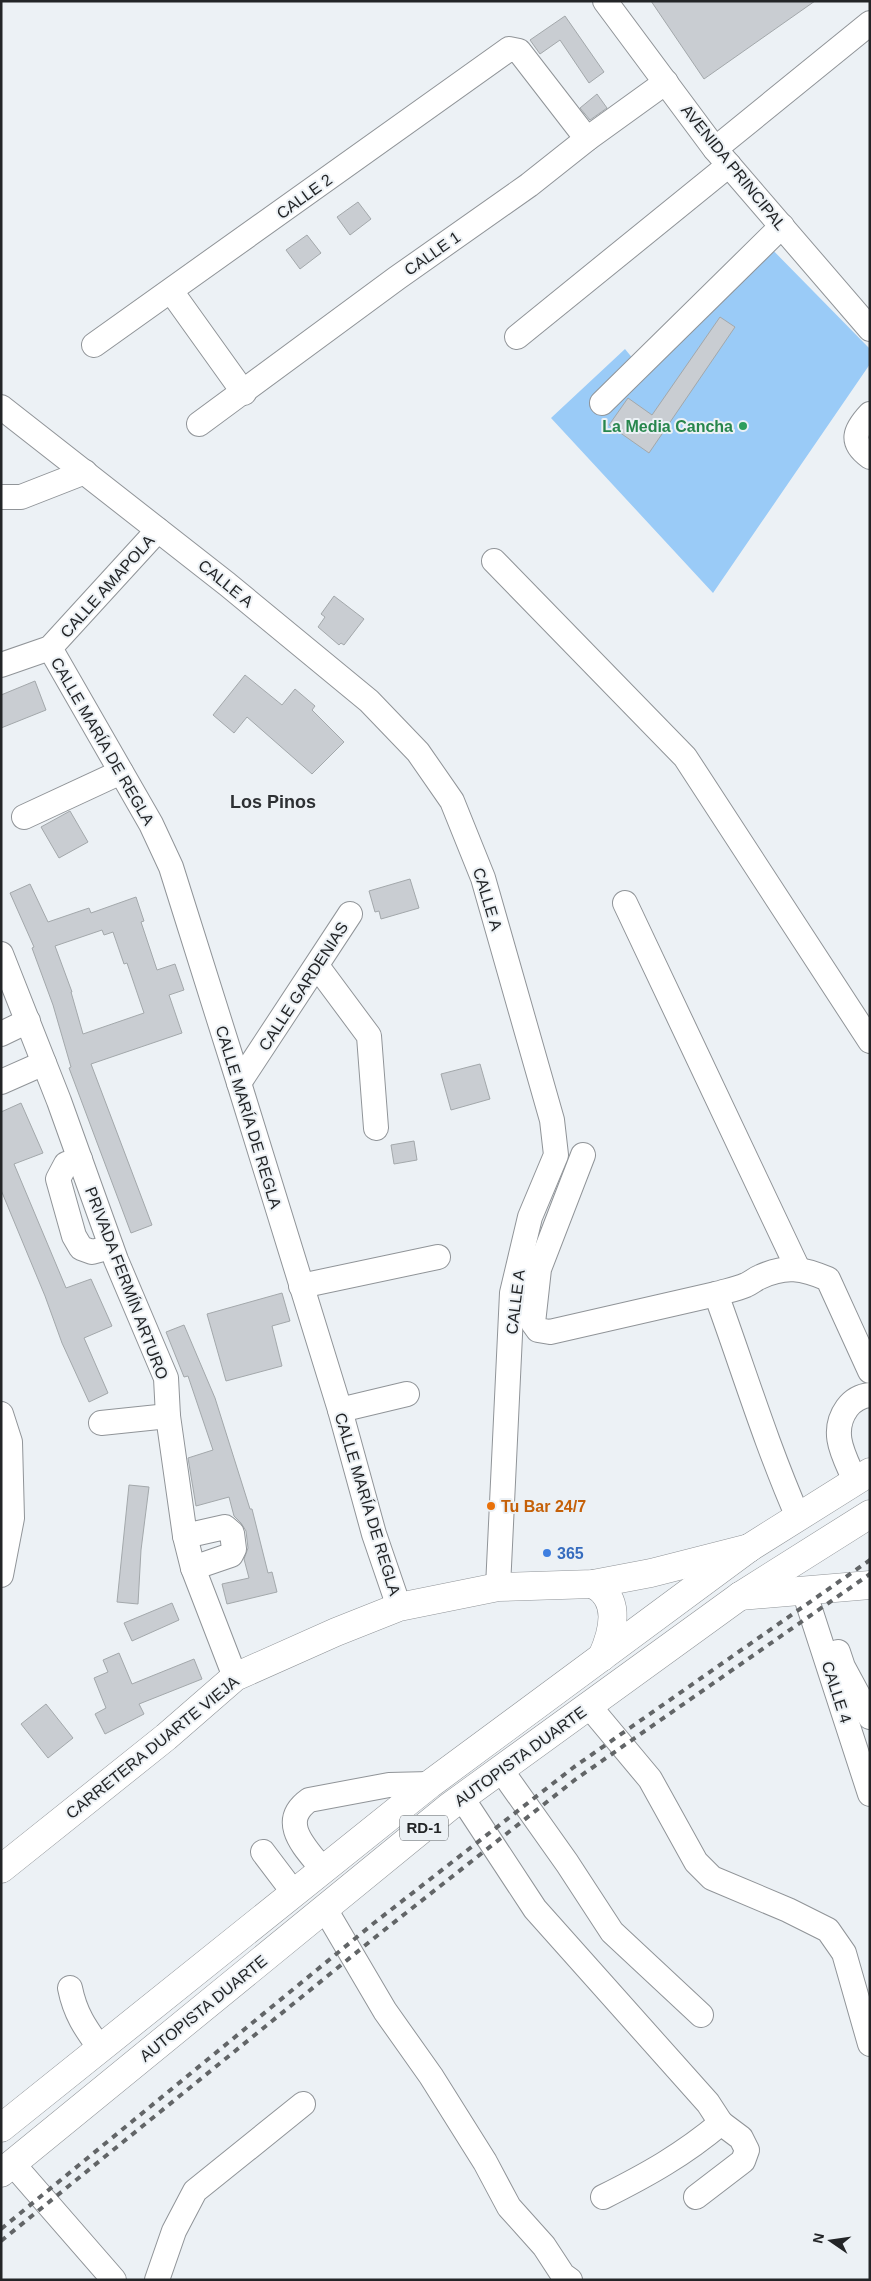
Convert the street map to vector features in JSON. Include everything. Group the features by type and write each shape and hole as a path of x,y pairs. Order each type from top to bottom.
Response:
{"main road":[{"name":"AUTOPISTA DUARTE","path":"1,2128 430,1784 749,1548 862,1476"},
{"name":"AUTOPISTA DUARTE","path":"7,2169 462,1798 740,1596 870,1514"},
{"name":"CARRETERA DUARTE VIEJA","path":"1,1868 166,1737 235,1678 336,1632 399,1608 498,1587 593,1584 651,1574 749,1548"},
{"path":"593,1584 603,1589 609,1597 612,1612 609,1637 602,1657"},
{"path":"740,1596 870,1585"}],"street":[{"name":"AVENIDA PRINCIPAL","path":"606,2 722,157 870,329"},
{"path":"517,337 870,24"},
{"name":"CALLE 2","path":"94,345 509,49 519,51 587,139"},
{"name":"CALLE 1","path":"199,424 244,393 397,278 529,185 587,139 666,82"},
{"path":"602,403 782,226"},
{"path":"171,290 244,393"},
{"name":"CALLE A","path":"1,407 227,584 369,701 418,752 452,800 483,878 552,1120 556,1155 530,1217 512,1293 498,1587"},
{"path":"870,414 859,426 856,438 860,450 870,457"},
{"path":"1,498 21,497 85,472"},
{"name":"CALLE AMAPOLA","path":"1,665 50,648 158,530"},
{"path":"494,561 685,757 870,1041"},
{"name":"CALLE MARÍA DE REGLA","path":"50,648 151,824 171,867 240,1082 340,1410 374,1534 399,1608"},
{"path":"24,816 121,772"},
{"path":"625,903 798,1269"},
{"name":"CALLE GARDENIAS","path":"240,1082 350,914"},
{"name":"PRIVADA FERMÍN ARTURO","path":"1,954 44,1063 111,1247 166,1378 168,1416 184,1536 193,1568 235,1678"},
{"path":"317,966 369,1036 376,1128"},
{"path":"1,1034 28,1021"},
{"path":"1,1082 44,1063"},
{"path":"584,1155 539,1269 533,1324 538,1330 550,1332 716,1294 748,1285 757,1278 773,1272 798,1269 808,1270 828,1279 870,1371"},
{"path":"80,1159 66,1164 58,1179 74,1236 81,1248 92,1252 111,1247"},
{"path":"301,1286 438,1257"},
{"path":"716,1294 765,1436 798,1517"},
{"path":"340,1410 407,1394"},
{"path":"862,1476 839,1443 839,1426 843,1414 851,1404 858,1398 870,1395"},
{"path":"1,1414 10,1442 12,1518 1,1575"},
{"path":"101,1423 168,1416"},
{"path":"184,1536 225,1527 232,1532 234,1549 231,1555 193,1568"},
{"path":"810,1590 843,1667 870,1717"},
{"name":"CALLE 4","path":"810,1590 870,1794"},
{"path":"590,1706 650,1779 696,1862 712,1878 788,1910 828,1930 844,1952 870,2044"},
{"path":"501,1770 567,1863 612,1932 701,2015"},
{"path":"323,1870 298,1838 295,1825 300,1807 309,1800 389,1785 430,1784"},
{"path":"462,1798 535,1909 708,2104 721,2123 741,2138 747,2150 743,2161 696,2197"},
{"path":"263,1852 294,1893"},
{"path":"324,1909 385,2011 431,2076 480,2154 510,2208 544,2246 563,2275 570,2280"},
{"path":"70,1988 74,2009 83,2026 100,2048"},
{"path":"157,2280 174,2231 195,2191 303,2104"},
{"path":"603,2197 645,2176 691,2148 721,2123"},
{"path":"7,2169 114,2280"}],"shaded area":[{"path":"758,235 870,349 870,364 713,593 551,418 625,349 634,360"}],"building":[{"path":"651,1 815,1 704,79"},
{"path":"565,16 604,72 589,83 560,40 540,54 530,40"},
{"path":"597,94 607,108 590,120 580,108"},
{"path":"358,202 371,219 350,235 337,217"},
{"path":"307,235 321,253 300,269 286,250"},
{"path":"720,317 735,327 649,453 609,425 628,398 652,415"},
{"path":"334,596 364,619 344,645 341,643 339,645 318,627 325,617 321,614"},
{"path":"245,675 282,705 295,689 315,706 312,710 344,742 312,774 247,717 234,733 213,715"},
{"path":"35,681 46,710 1,728 1,695"},
{"path":"70,811 88,842 59,858 41,827"},
{"path":"410,879 419,908 381,919 379,911 375,912 369,891"},
{"path":"30,884 48,922 89,908 91,913 136,897 144,921 141,922 157,970 175,964 184,990 169,995 182,1033 91,1064 152,1225 131,1233 69,1068 71,1067 53,1005 32,948 34,947 10,893","holes":["102,930 104,935 113,932 124,964 127,963 144,1013 83,1034 72,992 55,946"]},
{"path":"480,1064 490,1099 451,1110 441,1074"},
{"path":"21,1103 43,1153 14,1164 66,1288 91,1279 112,1326 84,1338 108,1393 89,1402 62,1343 45,1296 1,1190 1,1112"},
{"path":"414,1141 417,1160 394,1164 391,1145"},
{"path":"282,1293 290,1321 272,1326 282,1366 226,1381 207,1314"},
{"path":"184,1325 215,1398 250,1509 252,1509 268,1573 272,1572 277,1592 227,1604 222,1584 249,1578 244,1559 248,1548 246,1531 234,1516 229,1497 196,1506 188,1458 213,1450 188,1376 184,1377 166,1332"},
{"path":"129,1485 149,1487 141,1550 138,1604 117,1602"},
{"path":"172,1603 179,1620 132,1641 124,1623"},
{"path":"119,1653 132,1684 194,1659 202,1679 139,1704 144,1714 105,1734 95,1714 106,1708 94,1678 108,1672 103,1660"},
{"path":"46,1704 73,1738 48,1758 21,1724"}],"railway":[{"path":"1,2229 374,1923 574,1767 870,1560"},
{"path":"1,2241 378,1935 576,1779 870,1574"}],"place":[{"name":"La Media Cancha","path":"743,426"},
{"name":"Tu Bar 24/7","path":"491,1506"},
{"name":"365","path":"547,1553"}],"district":[{"name":"Los Pinos","path":"273,802"}]}
